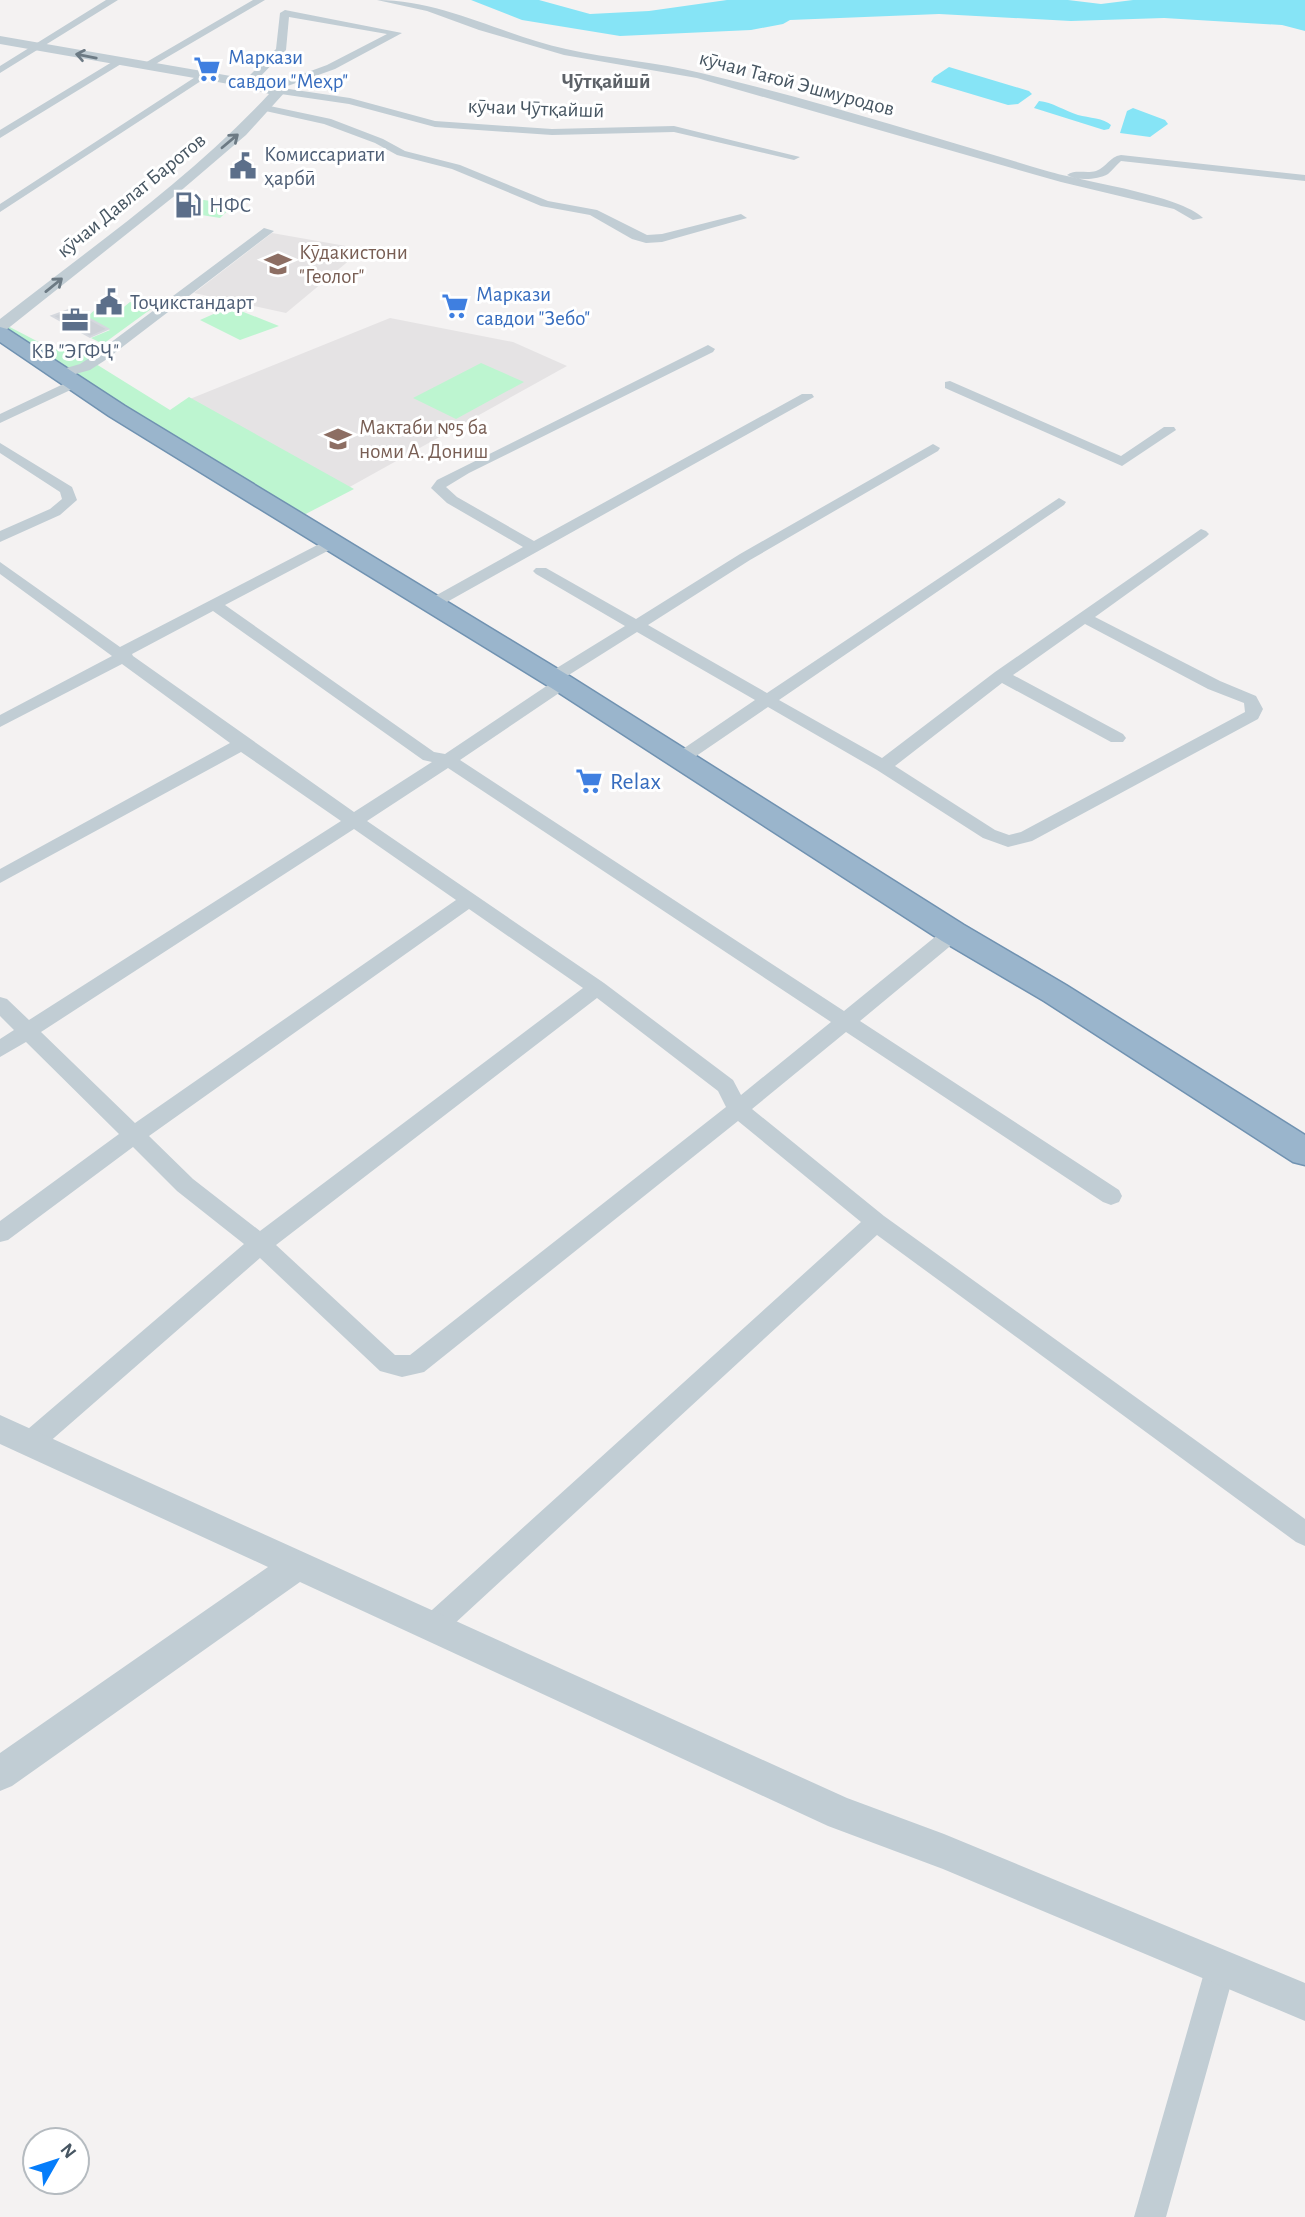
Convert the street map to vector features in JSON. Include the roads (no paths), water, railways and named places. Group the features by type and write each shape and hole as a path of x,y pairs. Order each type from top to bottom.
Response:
{"highway":[{"path":"0,334 1305,1152"}],"street":[{"path":"0,70 113,0"},
{"name":"кӯчаи Тағой Эшмуродов","path":"382,0 429,8 482,28 564,52 698,75 1046,174 1178,206 1197,218"},
{"path":"143,67 249,6 261,4"},
{"path":"0,40 276,90 331,67 397,33 273,11"},
{"path":"248,83 281,50 285,13"},
{"path":"0,135 117,62"},
{"path":"0,209 203,75"},
{"name":"кӯчаи Давлат Баротов","path":"0,327 172,191 241,132 265,108 276,90"},
{"name":"кӯчаи Чӯтқайшӣ","path":"276,90 350,102 435,124 552,132 674,129 794,157"},
{"path":"265,108 327,121 379,141 401,153 456,167 545,204 593,212 646,239 662,238 741,218"},
{"path":"1046,174 1096,174 1107,168 1116,158 1121,158 1305,178"},
{"path":"0,419 99,358 268,231"},
{"path":"535,548 452,500 438,488 464,470 708,349"},
{"path":"950,385 1122,462 1169,430"},
{"path":"432,604 807,397"},
{"path":"0,447 67,490 70,500 55,512 0,537"},
{"path":"0,1049 448,760 637,626 746,557 933,448"},
{"path":"0,467 17,457"},
{"path":"680,759 1059,502"},
{"path":"883,766 1001,676 1201,534"},
{"path":"0,722 332,543"},
{"path":"0,567 123,654 242,744 597,988 726,1086 738,1110 876,1222 1305,1534"},
{"path":"541,571 883,766 989,834 1008,841 1026,837 1252,715 1255,709 1251,701 1214,685 1084,617"},
{"path":"214,605 429,756 448,760 1111,1196"},
{"path":"1001,676 1117,738"},
{"path":"0,877 242,744"},
{"path":"0,1233 134,1135 469,900"},
{"path":"0,1004 186,1185 260,1244 387,1364 402,1367 416,1365 738,1110 953,933"},
{"path":"597,988 260,1244 15,1436 841,1813 944,1852 1305,2002"},
{"path":"431,1628 876,1222"},
{"path":"0,1774 296,1566"},
{"path":"1150,2217 1221,1966"}],"water":[{"path":"471,0 539,0 590,14 649,11 727,0 1068,0 1101,4 1133,0 1305,0 1305,31 1282,25 1164,18 1071,21 939,14 790,20 783,24 751,30 620,36 522,20"},
{"path":"949,67 1032,94 1018,104 1008,105 931,82"},
{"path":"1039,101 1111,125 1104,130 1034,108"},
{"path":"1133,108 1165,120 1168,124 1150,137 1120,133 1127,111"}],"place":[{"name":"Маркази савдои \"Меҳр\"","path":"207,69"},
{"name":"Комиссариати ҳарбӣ","path":"243,166"},
{"name":"НФС","path":"188,205"},
{"name":"Кӯдакистони \"Геолог\"","path":"278,264"},
{"name":"Тоҷикстандарт","path":"109,302"},
{"name":"Маркази савдои \"Зебо\"","path":"455,306"},
{"name":"КВ \"ЭГФҶ\"","path":"75,320"},
{"name":"Мактаби №5 ба номи А. Дониш","path":"338,439"},
{"name":"Relax","path":"589,781"}],"district":[{"name":"Чӯтқайшӣ","path":"606,81"}]}
